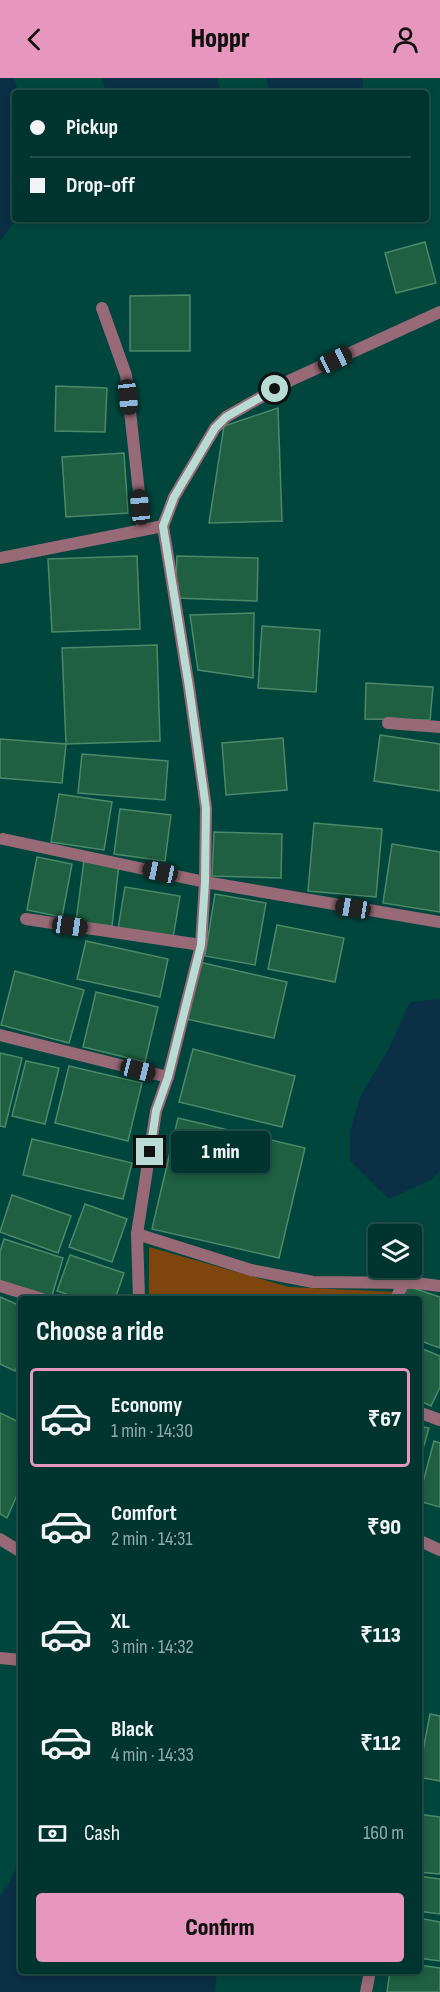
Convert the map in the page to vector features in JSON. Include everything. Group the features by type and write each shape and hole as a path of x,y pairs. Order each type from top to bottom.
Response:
{"street":[{"path":"102,308 126,375 142,529"},
{"path":"139,1296 137,1234 156,1111 168,1077 201,945 205,882 206,808 163,526 174,497 215,428 226,417 291,380 440,312"},
{"path":"0,558 163,526"},
{"path":"388,723 440,728"},
{"path":"3,839 205,882 440,921"},
{"path":"26,919 201,945"},
{"path":"0,1035 168,1077"},
{"path":"137,1234 250,1270 313,1282 440,1286"},
{"path":"398,1296 404,1284"},
{"path":"0,1286 32,1296"},
{"path":"422,1413 440,1420"},
{"path":"0,1539 18,1550"},
{"path":"422,1542 440,1550"},
{"path":"0,1658 18,1660"},
{"path":"366,1992 369,1974"}],"shaded area":[{"path":"149,1247 289,1287 397,1292 395,1296 149,1296"}],"water":[{"path":"0,78 14,78 18,90 12,90 12,222 14,222 0,242"},
{"path":"102,78 217,78 220,90 105,90"},
{"path":"267,78 363,78 363,86 357,90 269,90"},
{"path":"440,999 440,1171 432,1179 389,1199 350,1161 350,1132 360,1097 388,1050 410,1002"},
{"path":"18,1866 18,1974 217,1974 215,1992 0,1992 0,1898"}],"building":[{"path":"425,242 436,283 396,293 385,253"},
{"path":"190,295 190,351 130,351 130,296"},
{"path":"56,386 107,388 105,432 55,431"},
{"path":"278,408 282,521 209,523 224,426"},
{"path":"124,453 128,513 66,517 62,457"},
{"path":"137,556 140,629 52,632 48,559"},
{"path":"177,556 258,558 257,601 175,598"},
{"path":"254,613 253,678 198,670 190,615"},
{"path":"262,626 320,630 316,692 258,688"},
{"path":"157,645 160,741 66,744 62,648"},
{"path":"366,683 433,687 430,720 365,719"},
{"path":"380,735 440,744 440,791 374,781"},
{"path":"283,738 287,790 226,795 222,743"},
{"path":"0,739 66,744 62,783 0,778"},
{"path":"82,754 168,761 165,800 78,793"},
{"path":"59,794 112,802 104,850 51,842"},
{"path":"120,809 171,815 165,861 114,854"},
{"path":"314,823 382,829 376,897 308,891"},
{"path":"214,832 282,834 281,878 212,876"},
{"path":"392,844 440,852 440,912 383,903"},
{"path":"37,857 72,864 62,917 27,910"},
{"path":"84,860 119,864 112,926 76,922"},
{"path":"125,887 180,896 173,938 118,929"},
{"path":"215,894 266,903 255,965 205,956"},
{"path":"277,925 344,938 335,982 268,969"},
{"path":"86,941 168,959 160,997 77,979"},
{"path":"199,962 287,982 274,1038 186,1019"},
{"path":"15,971 84,990 69,1043 1,1025"},
{"path":"96,992 158,1007 145,1062 83,1047"},
{"path":"193,1049 295,1076 282,1127 179,1102"},
{"path":"0,1053 22,1058 5,1127 0,1126"},
{"path":"26,1061 59,1068 45,1124 12,1116"},
{"path":"69,1066 142,1083 128,1141 55,1123"},
{"path":"178,1118 305,1148 279,1258 152,1229"},
{"path":"32,1139 132,1163 123,1199 23,1175"},
{"path":"12,1195 71,1216 58,1253 0,1232"},
{"path":"85,1204 127,1219 112,1262 69,1247"},
{"path":"4,1239 63,1258 52,1296 41,1296 0,1283 0,1252"},
{"path":"70,1255 124,1273 116,1296 72,1296 57,1291"},
{"path":"407,1286 440,1297 440,1348 422,1341 422,1296 403,1296"},
{"path":"0,1297 18,1305 18,1364 15,1371 0,1364"},
{"path":"422,1349 440,1356 440,1387 431,1406 422,1402"},
{"path":"0,1413 18,1422 18,1493 7,1518 0,1514"},
{"path":"422,1427 429,1428 422,1452"},
{"path":"434,1441 440,1443 440,1507 422,1502 422,1486"},
{"path":"430,1714 440,1716 440,1781 422,1778 422,1756"},
{"path":"422,1815 440,1817 440,1874 422,1872"},
{"path":"422,1877 440,1879 440,1914 422,1912"},
{"path":"422,1919 440,1922 440,1961 422,1959"},
{"path":"422,1966 440,1968 440,1992 387,1992 390,1974 422,1974"}],"route":[{"path":"150,1152 156,1111 168,1077 201,945 205,882 206,808 163,526 174,497 215,428 226,417 275,389"}]}
